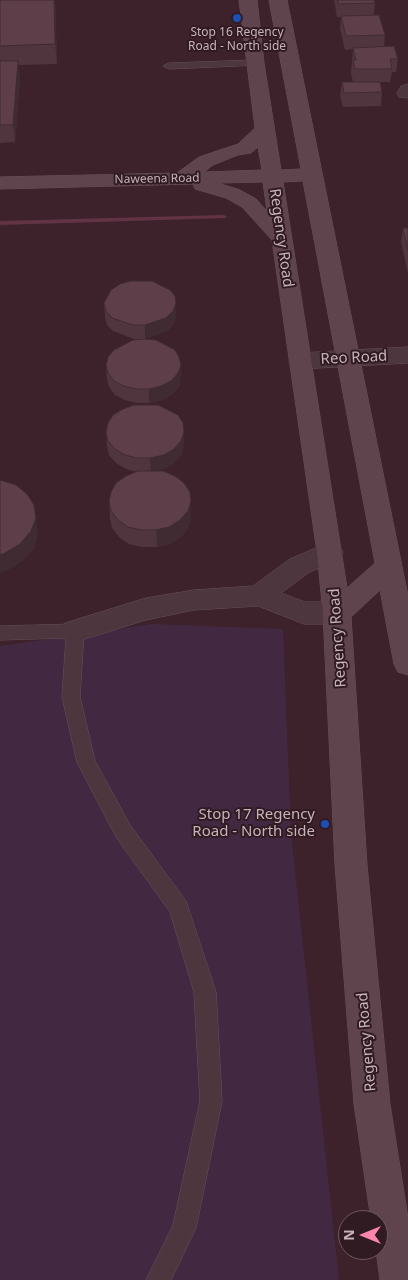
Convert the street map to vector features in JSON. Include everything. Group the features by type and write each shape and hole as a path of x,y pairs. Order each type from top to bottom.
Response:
{"main road":[{"name":"Regency Road","path":"248,0 255,63 330,552 337,613 351,865 370,1084 399,1280"},
{"path":"278,0 408,664"},
{"path":"255,63 291,62"},
{"path":"182,179 206,161 235,150 244,149 265,130"},
{"name":"Naweena Road","path":"0,183 313,175"},
{"path":"182,179 233,194 249,203 281,238"},
{"path":"337,613 390,565"}],"street":[{"name":"Reo Road","path":"300,361 408,355"},
{"path":"259,596 299,566 330,552"},
{"path":"76,631 146,609 194,600 259,596 304,613 337,613"}],"lane":[{"path":"169,66 255,63"},
{"path":"0,633 76,631 72,697 86,762 123,832 180,908 205,992 211,1101 184,1228 158,1280"}],"shaded area":[{"path":"153,624 283,629 291,834 339,1280 0,1280 0,646"}],"building":[{"path":"0,0 54,0 55,44 0,46"},
{"path":"338,0 374,0 375,3 338,4"},
{"path":"379,15 385,35 346,36 341,16"},
{"path":"394,46 398,59 390,59 392,69 355,69 353,60 356,60 353,48"},
{"path":"0,61 18,61 13,125 0,125"},
{"path":"342,82 380,82 382,92 344,93"},
{"path":"403,228 408,228 408,251"},
{"path":"130,281 152,281 170,290 175,296 176,303 173,311 166,318 145,325 133,325 112,318 106,311 104,303 111,290 120,284"},
{"path":"133,340 156,340 175,350 181,365 178,373 171,381 149,389 136,389 114,381 108,373 106,365 108,357 114,350"},
{"path":"134,405 158,405 178,415 183,423 184,432 181,441 174,449 164,455 137,458 125,455 115,449 108,441 106,432 108,423 113,415"},
{"path":"138,471 163,471 175,476 184,483 190,492 191,501 188,511 180,520 169,527 156,530 141,530 128,527 118,520 111,511 109,501 111,492 116,483"},
{"path":"0,480 16,485 27,494 34,505 36,518 31,531 20,544 0,555"}],"waterway":[{"path":"0,223 224,217"}],"place":[{"name":"Stop 16 Regency Road - North side","path":"237,18"},
{"name":"Stop 17 Regency Road - North side","path":"325,824"}]}
